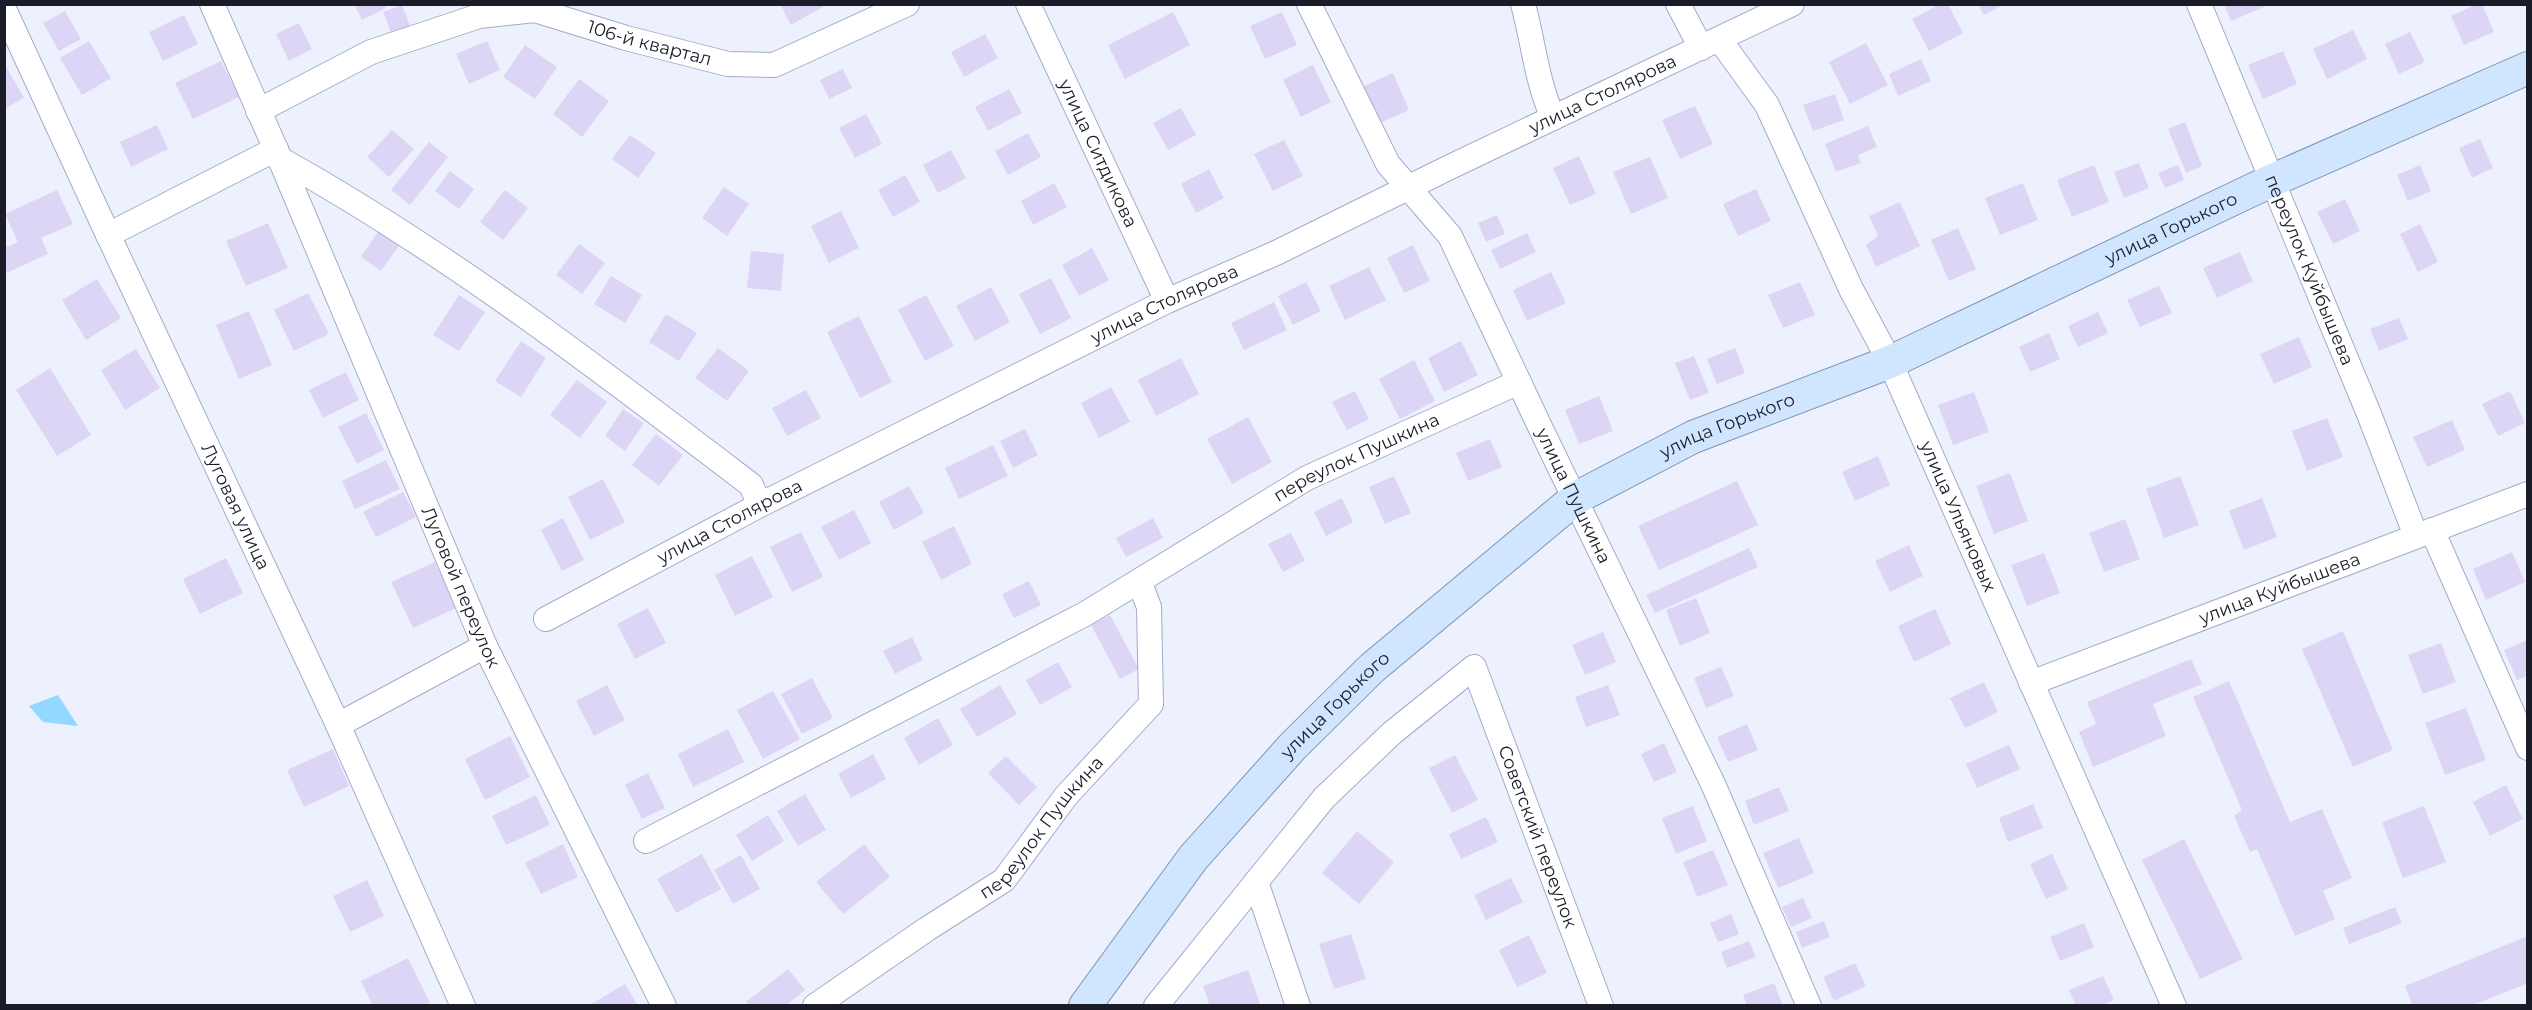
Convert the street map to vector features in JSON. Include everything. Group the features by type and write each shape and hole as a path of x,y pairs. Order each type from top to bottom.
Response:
{"main road":[{"name":"улица Горького","path":"1085,1005 1193,858 1293,746 1372,668 1576,498 1693,437 1890,362 2271,181 2528,68"}],"street":[{"name":"Луговой переулок","path":"212,4 278,154 485,646 664,1005"},
{"name":"106-й квартал","path":"258,111 371,52 479,16 535,10 626,38 728,64 774,65 907,4"},
{"name":"улица Ситдикова","path":"1028,4 1167,301"},
{"name":"улица Пушкина","path":"1309,4 1388,164 1450,236 1713,784 1809,1005"},
{"path":"1523,4 1533,58 1543,95 1553,118"},
{"name":"улица Ульяновых","path":"1678,4 1767,105 1851,289 1890,362 2174,1005"},
{"name":"улица Столярова","path":"546,619 760,505 1167,301 1275,253 1792,4"},
{"name":"переулок Куйбышева","path":"2199,4 2369,414 2528,747"},
{"name":"Луговая улица","path":"4,9 338,725 463,1005"},
{"path":"108,235 278,154 422,245 565,345 751,485 760,505"},
{"name":"переулок Пушкина","path":"646,841 1085,614 1306,478 1520,382"},
{"name":"улица Куйбышева","path":"2031,683 2528,494"},
{"name":"переулок Пушкина","path":"815,1005 1004,880 1066,796 1151,704 1149,607 1138,581"},
{"path":"338,725 485,646"},
{"name":"Советский переулок","path":"1256,882 1324,798 1392,734 1474,667 1601,1005"},
{"path":"1156,1005 1256,882"},
{"path":"1256,882 1298,1005"}],"water":[{"path":"58,695 78,726 43,722 29,706"}],"building":[{"path":"354,4 384,4 386,8 362,20"},
{"path":"780,4 828,4 791,25"},
{"path":"1940,4 1948,4 1963,33 1929,51 1912,19"},
{"path":"1978,4 2005,4 1984,15"},
{"path":"2224,4 2263,4 2264,7 2231,21"},
{"path":"2477,4 2482,4 2494,32 2464,45 2451,16"},
{"path":"402,5 411,28 392,35 383,12"},
{"path":"65,11 81,39 59,51 43,23"},
{"path":"1173,12 1190,45 1125,79 1108,45"},
{"path":"1282,12 1297,45 1265,59 1250,26"},
{"path":"184,15 198,44 163,61 149,32"},
{"path":"299,23 312,49 289,61 276,34"},
{"path":"2353,30 2367,59 2327,79 2313,49"},
{"path":"2410,32 2425,62 2399,74 2385,44"},
{"path":"985,34 998,58 964,77 951,52"},
{"path":"89,41 111,78 82,95 60,58"},
{"path":"487,41 500,70 469,84 456,54"},
{"path":"1866,43 1888,85 1850,104 1829,62"},
{"path":"525,45 557,67 535,99 503,77"},
{"path":"2283,51 2297,84 2263,99 2248,65"},
{"path":"1921,59 1931,81 1898,96 1889,74"},
{"path":"221,61 239,97 193,119 175,83"},
{"path":"4,63 24,98 4,109"},
{"path":"1313,65 1331,102 1301,117 1283,80"},
{"path":"843,69 852,88 829,99 820,80"},
{"path":"1393,73 1409,110 1380,123 1364,86"},
{"path":"579,79 609,101 582,137 553,114"},
{"path":"1009,89 1022,113 988,131 975,107"},
{"path":"1835,94 1844,120 1813,131 1803,105"},
{"path":"1695,106 1713,144 1680,159 1662,120"},
{"path":"1181,108 1196,135 1168,150 1153,123"},
{"path":"866,114 882,144 855,158 839,128"},
{"path":"2185,122 2202,166 2186,173 2168,129"},
{"path":"157,125 168,149 131,167 120,142"},
{"path":"1868,126 1877,147 1858,155 1861,163 1836,172 1825,144"},
{"path":"392,130 414,149 389,177 367,157"},
{"path":"1028,133 1041,157 1008,175 995,151"},
{"path":"630,135 656,153 638,178 612,159"},
{"path":"2480,139 2493,168 2472,178 2459,148"},
{"path":"1284,140 1303,176 1273,191 1254,154"},
{"path":"429,142 448,157 410,205 391,190"},
{"path":"951,150 966,178 938,193 923,165"},
{"path":"1579,156 1596,194 1570,205 1553,168"},
{"path":"1650,157 1668,198 1631,214 1613,172"},
{"path":"2139,163 2149,188 2124,198 2114,172"},
{"path":"2094,165 2109,202 2072,217 2057,180"},
{"path":"2178,165 2184,180 2165,188 2158,173"},
{"path":"2420,165 2431,191 2408,201 2397,175"},
{"path":"1209,169 1224,198 1196,213 1181,184"},
{"path":"450,171 474,189 459,209 435,191"},
{"path":"905,175 920,202 893,217 878,190"},
{"path":"1054,183 1067,207 1033,225 1021,201"},
{"path":"2023,183 2038,220 2000,235 1985,198"},
{"path":"724,187 749,204 727,236 702,218"},
{"path":"1756,189 1771,221 1738,236 1723,204"},
{"path":"57,190 73,224 41,238 48,254 4,274 4,248 18,242 5,214"},
{"path":"505,190 528,208 503,240 480,222"},
{"path":"2345,199 2360,231 2333,244 2317,212"},
{"path":"1900,202 1920,246 1876,267 1866,245 1878,236 1869,216"},
{"path":"841,211 859,248 829,263 811,226"},
{"path":"1497,215 1505,234 1486,242 1478,223"},
{"path":"268,223 288,268 246,286 226,241"},
{"path":"2420,224 2438,262 2418,272 2400,234"},
{"path":"1958,228 1976,269 1949,281 1931,240"},
{"path":"379,230 400,244 381,271 361,257"},
{"path":"1527,233 1536,252 1500,269 1491,250"},
{"path":"579,244 605,263 582,294 556,275"},
{"path":"1413,245 1430,281 1404,293 1387,258"},
{"path":"1092,248 1109,280 1079,296 1062,265"},
{"path":"751,251 784,254 781,291 747,288"},
{"path":"2240,252 2253,281 2217,298 2203,268"},
{"path":"1369,267 1386,300 1345,320 1329,286"},
{"path":"1551,272 1566,303 1527,321 1513,290"},
{"path":"611,276 642,295 625,323 594,304"},
{"path":"1051,278 1071,318 1040,334 1019,294"},
{"path":"97,279 121,318 86,340 62,300"},
{"path":"1306,282 1321,311 1293,325 1278,296"},
{"path":"1800,282 1815,315 1783,328 1768,295"},
{"path":"2159,286 2172,313 2140,327 2127,300"},
{"path":"991,287 1010,322 975,341 956,306"},
{"path":"308,293 329,334 294,351 274,310"},
{"path":"459,295 485,312 459,351 433,335"},
{"path":"926,295 954,346 925,361 898,310"},
{"path":"1274,302 1287,330 1244,350 1231,323"},
{"path":"249,311 272,365 239,379 216,325"},
{"path":"2098,312 2108,333 2078,347 2068,326"},
{"path":"666,314 697,333 679,361 649,342"},
{"path":"859,316 892,382 860,398 827,332"},
{"path":"2399,318 2408,339 2379,351 2370,329"},
{"path":"2049,333 2060,359 2030,372 2019,347"},
{"path":"2299,337 2312,367 2274,384 2260,354"},
{"path":"521,341 546,358 521,397 495,381"},
{"path":"1461,341 1478,375 1444,392 1428,358"},
{"path":"718,348 749,371 727,401 695,378"},
{"path":"1735,348 1745,373 1717,384 1707,359"},
{"path":"136,349 160,388 125,410 101,370"},
{"path":"1694,356 1709,393 1690,400 1675,363"},
{"path":"1181,358 1199,394 1156,416 1138,380"},
{"path":"1414,360 1435,401 1400,419 1379,379"},
{"path":"50,368 91,435 57,456 16,390"},
{"path":"346,372 359,400 323,418 309,390"},
{"path":"577,380 607,402 580,438 550,415"},
{"path":"1111,387 1130,422 1099,438 1081,403"},
{"path":"806,390 821,418 787,436 772,408"},
{"path":"1355,391 1369,419 1347,430 1332,402"},
{"path":"2510,391 2525,423 2498,436 2482,404"},
{"path":"1974,392 1989,432 1953,445 1938,405"},
{"path":"1599,396 1613,431 1579,444 1565,410"},
{"path":"623,409 644,423 625,451 605,436"},
{"path":"366,413 384,450 357,464 338,427"},
{"path":"1248,417 1272,462 1232,484 1207,439"},
{"path":"2327,418 2343,457 2307,471 2292,431"},
{"path":"2452,420 2465,450 2427,467 2413,437"},
{"path":"1025,429 1038,455 1013,468 1000,441"},
{"path":"656,434 683,455 659,486 632,465"},
{"path":"1490,439 1502,467 1468,481 1456,453"},
{"path":"993,445 1008,476 959,499 945,468"},
{"path":"1878,456 1890,485 1855,501 1842,472"},
{"path":"386,460 400,489 355,509 342,481"},
{"path":"2010,473 2028,521 1994,534 1976,486"},
{"path":"1394,476 1411,513 1385,524 1369,487"},
{"path":"2180,476 2199,525 2164,538 2146,489"},
{"path":"603,479 625,522 590,540 568,497"},
{"path":"1737,481 1758,525 1659,570 1638,526"},
{"path":"909,486 924,513 894,530 879,502"},
{"path":"403,492 416,517 376,537 363,512"},
{"path":"1342,498 1353,522 1326,536 1314,512"},
{"path":"2262,498 2277,537 2244,550 2229,511"},
{"path":"854,510 871,543 839,560 821,527"},
{"path":"563,518 584,560 562,571 541,530"},
{"path":"1153,518 1163,538 1126,557 1116,538"},
{"path":"2125,519 2140,559 2104,572 2089,533"},
{"path":"954,526 972,564 941,580 922,542"},
{"path":"801,532 823,577 792,592 770,547"},
{"path":"1291,533 1305,561 1283,572 1268,544"},
{"path":"1909,545 1923,576 1890,592 1875,561"},
{"path":"1749,548 1758,567 1655,613 1646,595"},
{"path":"2512,552 2525,582 2486,600 2473,569"},
{"path":"2044,553 2060,593 2027,606 2011,565"},
{"path":"752,556 773,597 735,616 715,575"},
{"path":"226,558 243,593 200,614 183,579"},
{"path":"435,562 456,608 413,628 391,582"},
{"path":"1029,581 1041,605 1014,618 1002,594"},
{"path":"1696,598 1710,633 1680,646 1666,610"},
{"path":"648,608 666,643 635,659 617,624"},
{"path":"1935,609 1951,644 1914,662 1898,626"},
{"path":"1110,615 1139,669 1120,679 1091,625"},
{"path":"2343,631 2393,750 2353,767 2302,649"},
{"path":"1603,632 1616,662 1585,675 1572,645"},
{"path":"912,637 923,660 895,674 883,651"},
{"path":"2528,640 2528,676 2517,680 2504,650"},
{"path":"2441,643 2456,682 2423,694 2408,655"},
{"path":"2191,659 2202,684 2153,704 2166,736 2093,767 2079,732 2096,724 2087,702"},
{"path":"1058,662 1072,687 1040,705 1026,680"},
{"path":"1721,667 1734,696 1706,708 1694,678"},
{"path":"812,678 833,718 802,734 781,694"},
{"path":"2229,681 2290,822 2322,809 2352,878 2323,891 2335,919 2295,936 2257,849 2250,852 2234,816 2242,810 2193,697"},
{"path":"1984,682 1998,712 1965,728 1950,698"},
{"path":"607,685 625,720 594,736 576,701"},
{"path":"1000,685 1017,714 977,737 960,709"},
{"path":"1608,685 1620,715 1586,727 1575,697"},
{"path":"773,691 800,739 763,759 737,710"},
{"path":"2466,708 2486,760 2445,775 2425,723"},
{"path":"938,718 953,745 919,765 904,738"},
{"path":"1747,724 1758,750 1728,762 1717,737"},
{"path":"728,729 744,762 693,787 678,754"},
{"path":"510,736 530,777 485,800 465,759"},
{"path":"1664,743 1677,772 1654,782 1641,754"},
{"path":"2009,745 2020,769 1977,788 1966,764"},
{"path":"333,749 349,786 304,807 287,770"},
{"path":"873,754 886,779 851,798 838,774"},
{"path":"1455,755 1478,800 1452,813 1429,768"},
{"path":"1006,756 1037,787 1019,805 988,773"},
{"path":"648,773 665,808 642,819 625,785"},
{"path":"2506,785 2523,819 2490,836 2473,802"},
{"path":"1779,787 1789,811 1754,825 1745,801"},
{"path":"805,794 826,830 798,846 777,811"},
{"path":"536,795 550,825 506,845 492,816"},
{"path":"2033,804 2043,828 2008,842 1999,818"},
{"path":"1693,806 1707,841 1676,854 1662,818"},
{"path":"2424,806 2446,862 2403,878 2382,822"},
{"path":"768,815 784,841 752,861 736,835"},
{"path":"1486,817 1498,842 1461,859 1449,834"},
{"path":"1357,831 1394,862 1359,904 1322,873"},
{"path":"1799,838 1814,873 1778,888 1763,853"},
{"path":"2184,839 2243,959 2200,979 2142,860"},
{"path":"563,844 578,877 541,894 525,863"},
{"path":"864,844 890,877 843,914 816,882"},
{"path":"1713,850 1728,885 1697,897 1683,862"},
{"path":"702,854 721,889 676,913 657,879"},
{"path":"2052,854 2068,889 2046,899 2030,864"},
{"path":"741,855 760,889 733,904 714,870"},
{"path":"1511,878 1523,902 1486,920 1474,895"},
{"path":"367,880 384,916 350,932 333,896"},
{"path":"1803,898 1812,918 1791,927 1782,907"},
{"path":"2395,907 2402,923 2349,944 2343,928"},
{"path":"1731,914 1739,934 1718,942 1710,923"},
{"path":"1824,921 1830,937 1802,948 1796,932"},
{"path":"2084,923 2094,947 2060,961 2050,937"},
{"path":"1351,934 1366,979 1334,989 1319,944"},
{"path":"1529,935 1547,973 1517,987 1499,950"},
{"path":"2528,936 2528,983 2471,1006 2413,1006 2405,986"},
{"path":"1749,941 1756,957 1727,968 1721,952"},
{"path":"408,958 430,1003 425,1006 373,1006 361,981"},
{"path":"1855,963 1866,986 1834,1001 1823,977"},
{"path":"788,969 805,990 785,1006 750,1006 746,1002"},
{"path":"1248,970 1261,1006 1210,1006 1203,986"},
{"path":"2103,976 2114,1000 2100,1006 2076,1006 2069,990"},
{"path":"1774,983 1783,1006 1747,1006 1743,995"},
{"path":"625,984 638,1006 588,1006"}]}
